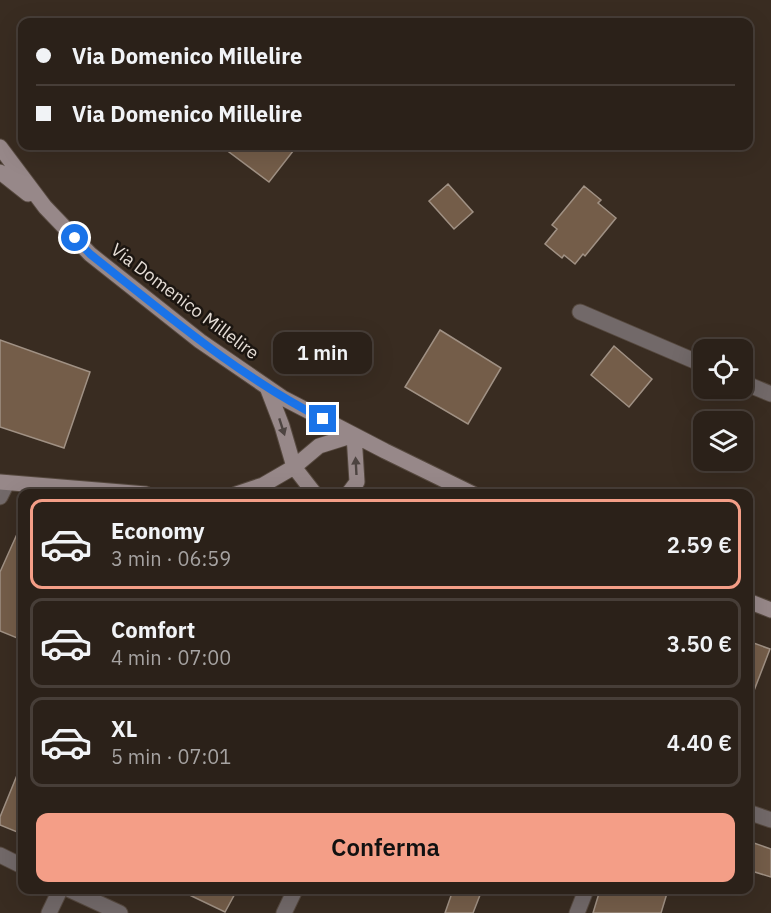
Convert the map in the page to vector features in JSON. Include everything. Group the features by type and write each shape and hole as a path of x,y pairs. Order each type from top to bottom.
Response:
{"main road":[{"path":"0,147 45,207"},
{"path":"0,172 45,207"},
{"name":"Via Domenico Millelire","path":"45,207 90,254 200,341 283,398 464,489"},
{"path":"267,387 294,467 311,489"},
{"path":"250,489 294,467 319,446 354,435 357,482 352,489"},
{"path":"3,482 87,489"},
{"path":"753,603 771,610"}],"street":[{"path":"580,312 693,360"},
{"path":"753,387 771,394"},
{"path":"0,497 3,482"},
{"path":"753,814 771,820"},
{"path":"0,855 18,864"},
{"path":"49,913 58,894"},
{"path":"79,894 120,913"},
{"path":"284,913 293,894"},
{"path":"577,913 584,894"}],"building":[{"path":"226,150 294,150 269,182"},
{"path":"448,184 473,212 454,229 429,201"},
{"path":"584,186 601,200 598,203 616,218 585,256 583,254 575,264 564,255 562,258 545,244 557,229 552,225"},
{"path":"440,330 501,368 468,424 405,387"},
{"path":"0,340 90,372 64,448 0,427"},
{"path":"614,346 652,379 629,407 591,375"},
{"path":"18,532 18,638 0,631 0,572"},
{"path":"753,643 770,649 753,693"},
{"path":"18,773 18,832 0,825 0,817"},
{"path":"753,843 771,849 771,877 753,872"},
{"path":"187,894 235,894 225,912"},
{"path":"452,894 480,894 473,913 445,913"},
{"path":"599,894 667,894 661,913 593,913"}],"route":[{"path":"75,238 90,254 200,341 283,398 323,419"}]}
